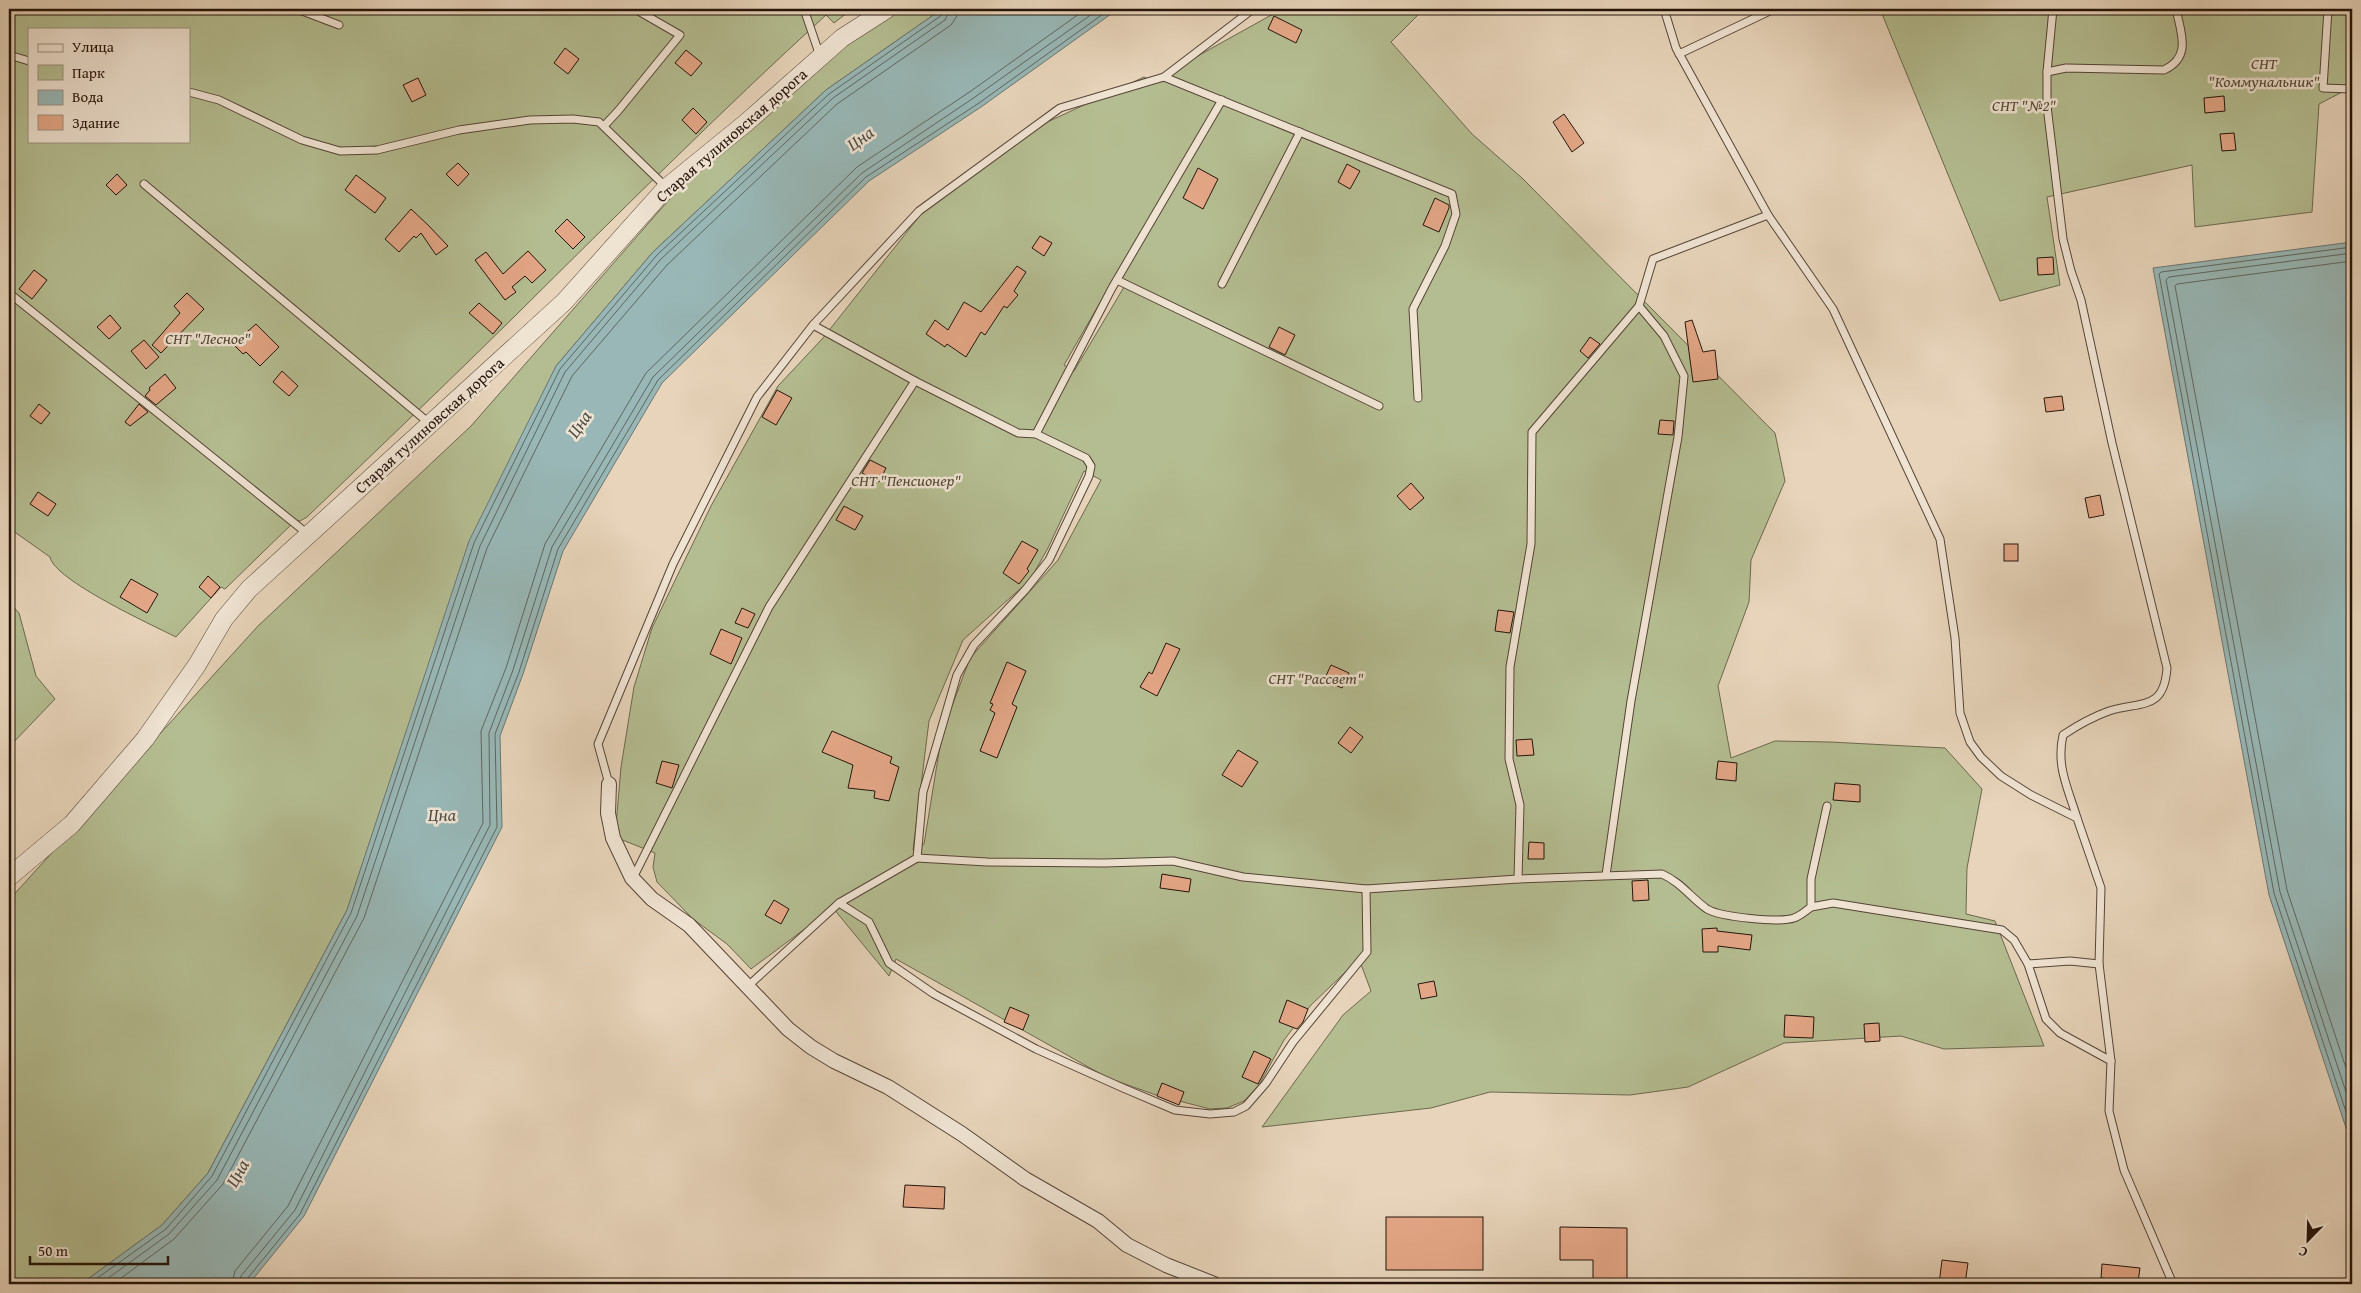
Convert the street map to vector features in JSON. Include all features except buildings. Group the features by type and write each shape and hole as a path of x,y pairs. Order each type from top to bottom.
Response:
{"street":[{"name":"Старая тулиновская дорога","path":"9,877 30,861 78,817 145,739 197,666 224,619 249,589 564,302 666,188 747,122 842,38 887,9"},
{"path":"609,784 608,813 613,838 632,878 652,899 689,925 788,1029 811,1047 862,1075 888,1086 962,1134 1025,1179 1098,1221 1127,1245 1166,1265 1214,1284"}],"lane":[{"path":"297,9 339,24"},
{"path":"604,126 680,35 635,9"},
{"path":"804,9 821,57"},
{"path":"609,784 598,744 674,564 757,397 814,325 919,211 1060,108 1164,77 1253,9"},
{"path":"1664,9 1679,54 1768,215 1832,309 1940,539 1955,638 1960,713 1970,742 1981,758 2001,776 2032,795 2078,818"},
{"path":"1679,54 1774,9"},
{"path":"2053,9 2047,72 2047,106 2063,239 2080,300 2112,443 2167,668 2166,684 2160,696 2144,704 2110,711 2082,722 2064,735 2059,753 2061,768 2101,888 2099,964 2111,1061 2109,1111 2124,1170 2173,1284"},
{"path":"2047,72 2066,68 2164,70 2173,66 2179,60 2183,44 2176,9"},
{"path":"2328,9 2323,88 2352,89"},
{"path":"9,55 28,61"},
{"path":"1164,77 1452,194 1456,214 1445,246 1413,309 1418,398"},
{"path":"190,92 219,100 302,140 340,151 377,150 459,130 530,120 573,119 599,122 666,188"},
{"path":"1036,434 1117,280 1222,100"},
{"path":"1222,284 1300,132"},
{"path":"144,184 429,423"},
{"path":"1518,879 1520,805 1509,759 1510,667 1531,544 1532,432 1639,306 1653,259 1768,215"},
{"path":"1117,280 1378,406"},
{"path":"9,293 310,535"},
{"path":"1606,875 1631,701 1678,437 1684,376 1664,336 1639,306"},
{"path":"814,325 915,381 1018,433 1036,434 1086,458 1091,466 1089,476 1049,560 1026,589 974,644 957,675 923,792 917,858"},
{"path":"632,878 769,607 915,381"},
{"path":"1811,908 1812,879 1826,806"},
{"path":"748,986 839,903 917,858 987,862 1104,863 1173,861 1243,876 1366,889 1518,879 1662,874 1678,881 1691,896 1709,910 1735,916 1770,921 1795,918 1811,908 1833,903 2002,930 2014,940 2028,964 2046,1019 2060,1033 2111,1061"},
{"path":"839,903 869,922 890,963 934,994 1036,1048 1122,1088 1176,1110 1210,1114 1234,1112 1246,1106 1266,1083 1293,1042 1367,952 1366,889"},
{"path":"2028,964 2070,962 2099,964"}],"green space":[{"name":"СНТ \"Лесное\"","path":"9,9 852,9 834,23 826,15 786,52 307,517 300,521 296,520 225,589 221,587 176,637 85,589 68,578 56,567 50,557 9,528"},
{"path":"893,9 942,9 826,90 653,252 556,366 396,765 347,910 208,1173 162,1225 81,1284 9,1284 9,900 258,626 471,426 667,202 803,74"},
{"name":"СНТ \"Рассвет\"","path":"1282,9 1424,9 1391,42 1472,134 1522,178 1775,433 1785,481 1751,560 1749,602 1718,686 1731,758 1775,741 1945,748 1982,789 1967,868 1966,914 1995,921 2044,1046 1944,1049 1901,1036 1784,1043 1688,1087 1630,1095 1490,1092 1431,1108 1262,1127 1343,1015 1371,991 1359,959 1311,1005 1284,1040 1259,1085 1244,1101 1227,1108 1210,1109 1156,1095 1108,1078 896,959 889,976 833,908 751,969 727,944 693,919 657,882 653,867 655,853 615,837 621,767 634,687 652,628 711,506 778,386 823,338 933,199 1041,125 1144,77 1155,82 1169,72","holes":["1116,275 1127,282 1074,371 1064,365","1084,471 1101,480 1058,560 970,658 946,722 939,752 924,844 913,850 929,721 963,640 1030,580 1048,548"]},
{"name":"СНТ \"№2\"","path":"1880,9 2352,9 2352,87 2319,104 2312,212 2195,227 2192,165 2047,197 2060,285 2000,301"},
{"path":"9,602 19,613 36,676 55,699 9,747"}],"water":[{"name":"Цна","path":"942,9 1118,9 981,107 869,181 662,383 563,551 523,674 500,736 502,827 304,1216 249,1284 81,1284 162,1225 208,1173 347,910 469,541 556,366 653,252 826,90"},
{"path":"2352,242 2352,1146 2269,895 2153,268"}],"park label":[{"name":"СНТ \"Коммунальник\"","path":"2264,72"},
{"name":"СНТ \"Пенсионер\"","path":"906,480"}]}
